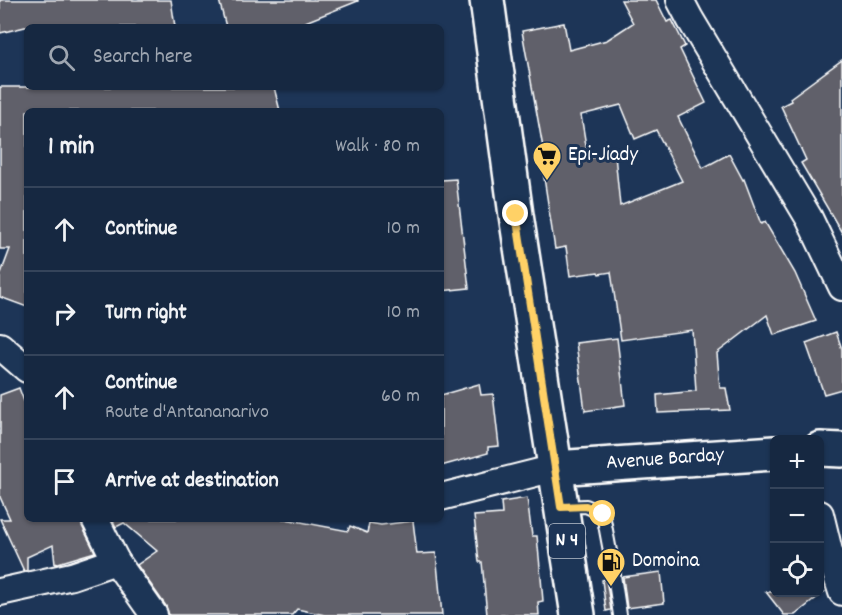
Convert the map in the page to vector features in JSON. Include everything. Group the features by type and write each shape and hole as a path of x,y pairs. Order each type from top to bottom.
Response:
{"main road":[{"name":"N 4","path":"487,0 516,214 578,615"},
{"path":"824,449 842,450"},
{"name":"Avenue Barday","path":"555,468 770,453"}],"street":[{"path":"680,0 808,218 842,287"},
{"path":"0,346 24,366"},
{"path":"444,495 555,468"},
{"path":"96,522 116,561 154,615"},
{"path":"824,532 842,592"},
{"path":"0,592 72,576 116,561"}],"lane":[{"path":"561,507 586,506 603,514 620,615"}],"building":[{"path":"0,0 171,0 175,24 24,24 24,27 0,33"},
{"path":"219,0 358,0 300,24 225,24"},
{"path":"621,0 656,0 667,22 672,20 685,46 680,49 706,103 678,117 703,168 729,154 744,179 761,224 765,222 795,273 816,321 774,335 767,315 717,353 720,388 726,388 730,410 658,413 657,395 696,391 692,330 621,340 611,272 570,276 566,247 555,249 543,171 547,170 522,31 564,23 569,50 607,40 633,23","holes":["621,105 635,139 656,130 682,181 620,206 615,155 588,158 581,115"]},
{"path":"842,60 842,233 801,163 806,160 781,106 791,101 790,98"},
{"path":"0,87 24,87 24,90 275,90 279,108 24,108 24,306 0,297 0,276 10,249 0,249"},
{"path":"456,179 469,288 444,291 444,180"},
{"path":"836,332 842,349 842,389 824,394 806,343"},
{"path":"617,338 625,405 585,411 576,343"},
{"path":"479,384 481,395 493,394 499,446 488,447 488,453 444,465 444,394"},
{"path":"19,388 24,401 24,522 81,522 95,552 55,564 53,545 27,557 27,571 24,571 0,519 10,519 0,497 0,395"},
{"path":"527,498 532,536 537,536 543,601 538,602 539,615 487,615 482,562 479,562 474,516 502,514 501,502"},
{"path":"114,522 301,522 348,531 350,526 367,533 369,523 381,525 413,522 417,554 436,553 442,615 325,615 297,609 292,615 169,615 166,606 137,565 157,551 124,523 116,527"},
{"path":"661,572 664,603 627,608 623,577"},
{"path":"606,579 611,610 606,611 602,580"},
{"path":"766,592 770,592 770,597 818,597 795,615 784,615"}],"place":[{"name":"Epi-Jiady","path":"547,182"},
{"name":"Domoina","path":"611,588"}],"route":[{"path":"516,214 561,507 586,506 603,514"}]}
